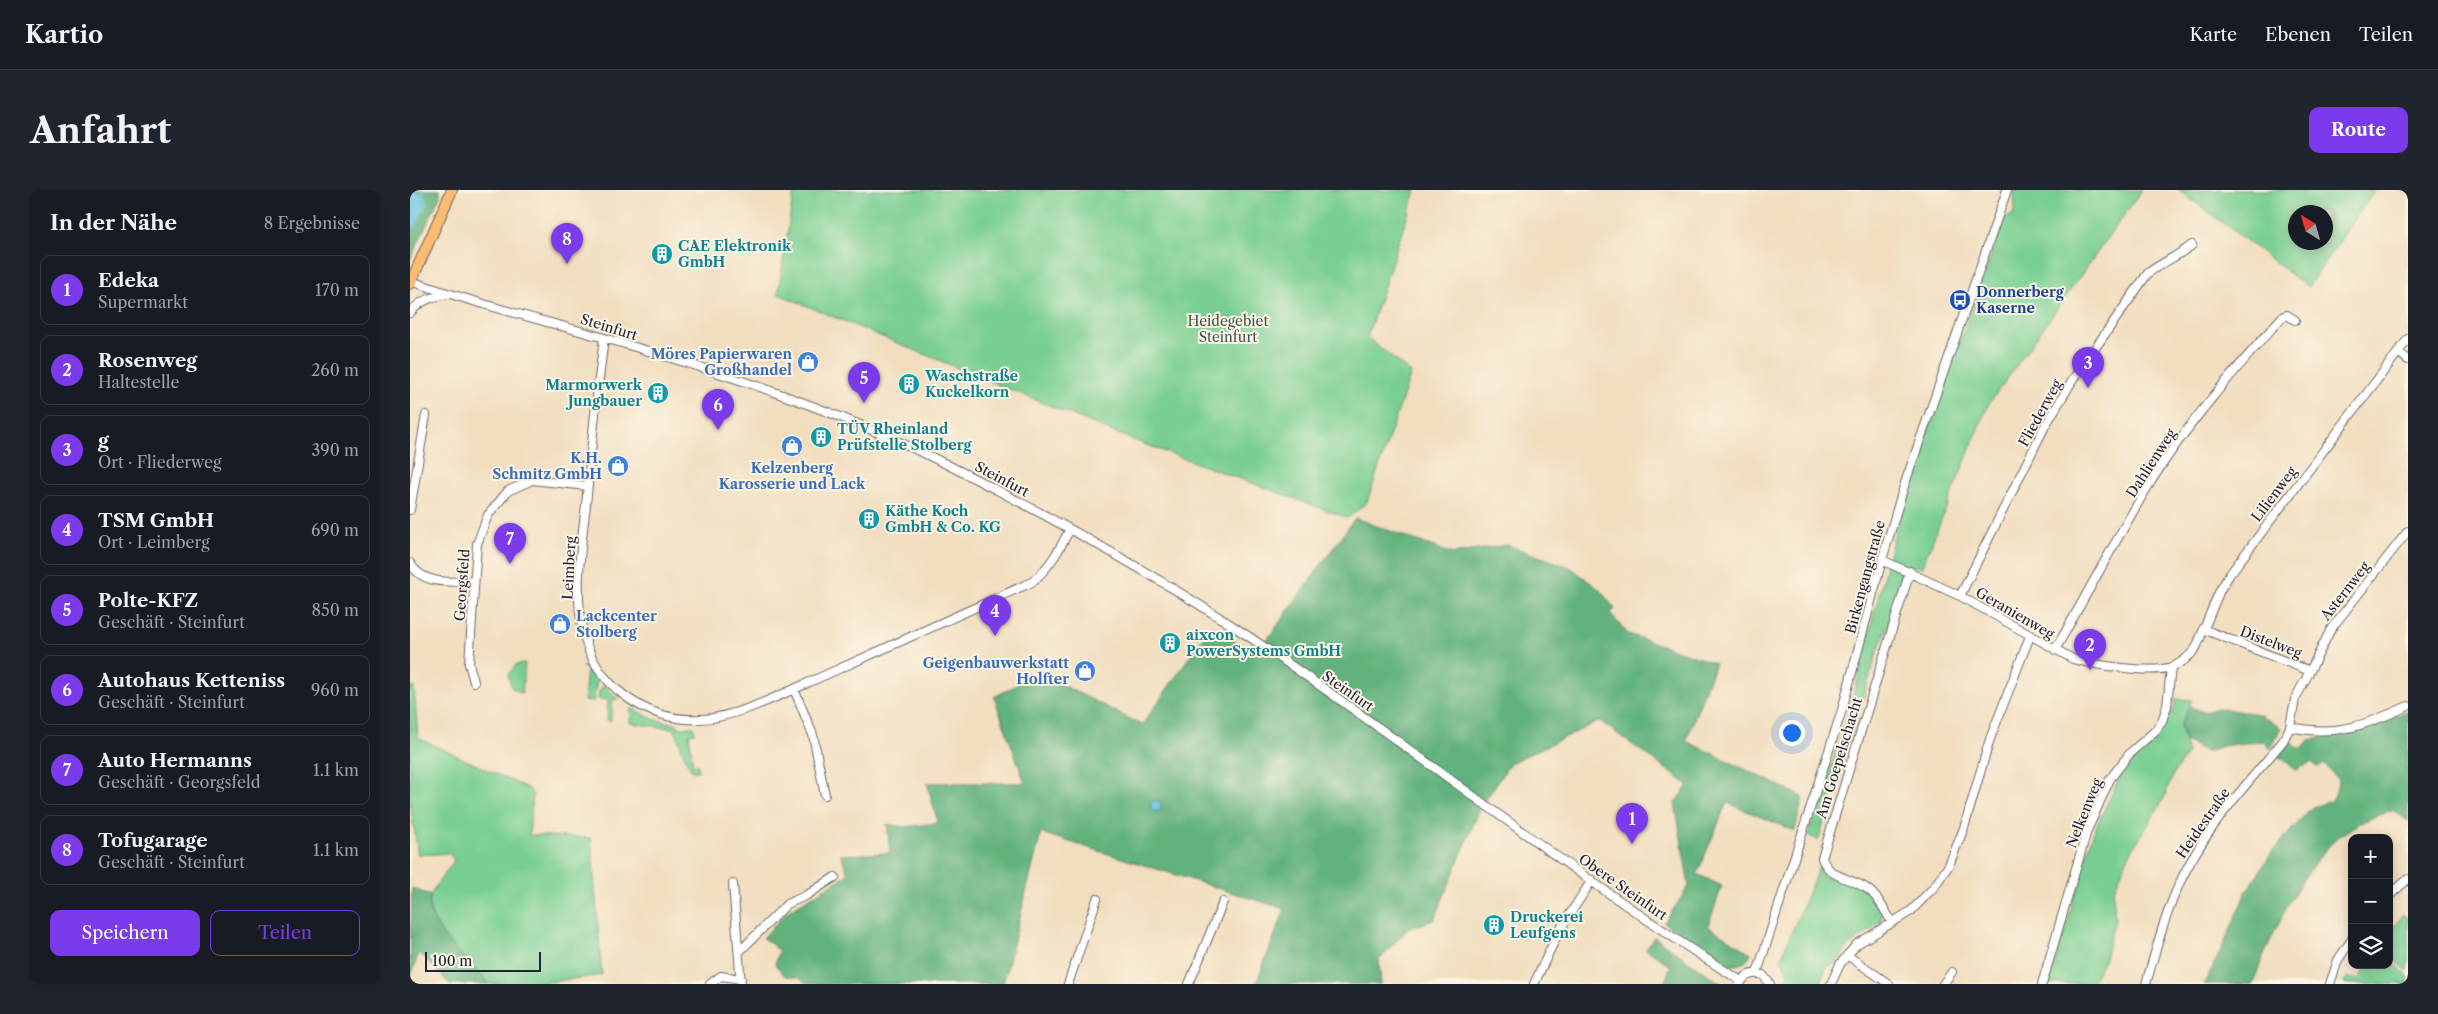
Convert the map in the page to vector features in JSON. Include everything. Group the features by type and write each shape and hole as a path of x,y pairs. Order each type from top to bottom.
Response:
{"main road":[{"path":"411,283 452,190"}],"street":[{"name":"Birkengangstraße","path":"1757,973 1842,710 1882,560 1931,405 2007,190"},
{"name":"Fliederweg","path":"1960,596 2045,426 2074,378 2148,273 2163,262 2178,257 2192,245"},
{"name":"Steinfurt","path":"411,283 604,338 760,388 860,426 940,461 1070,529 1145,571 1219,617 1494,809"},
{"path":"410,313 421,302 430,297 450,294"},
{"name":"Dahlienweg","path":"2055,650 2148,487 2182,437 2236,368 2282,317 2287,315 2295,320"},
{"name":"Leimberg","path":"604,338 581,552 578,604 583,632 592,656 614,687 637,704 651,711 675,718 699,720 726,716 794,689 1032,582 1045,571 1057,556 1070,529"},
{"name":"Lilienweg","path":"2171,667 2191,655 2220,590 2230,574 2408,339"},
{"path":"2398,352 2408,360"},
{"path":"410,510 426,415"},
{"name":"Georgsfeld","path":"474,682 469,664 477,544 488,515 508,491 532,480 588,486"},
{"name":"Asternweg","path":"2310,671 2331,629 2408,531"},
{"name":"Geranienweg","path":"1882,560 1910,571 1960,596 2055,650 2090,664 2156,669 2171,667"},
{"path":"410,563 420,574 432,580 441,582 474,581"},
{"name":"Am Goepelschacht","path":"1892,922 1873,894 1860,885 1831,872 1822,858 1910,571"},
{"name":"Distelweg","path":"2204,629 2310,671 2300,689"},
{"path":"1831,984 1847,955 1864,938 1911,911 1922,901 1949,865 1964,828 1990,739 2030,636"},
{"name":"Nelkenweg","path":"2042,984 2087,831 2110,779 2130,754 2156,730 2162,721 2167,706 2171,667"},
{"path":"794,689 813,735 825,795"},
{"name":"Heidestraße","path":"2146,984 2171,903 2200,846 2230,804 2284,741 2290,727 2292,709 2300,689"},
{"path":"2290,727 2326,732 2353,728 2408,706"},
{"name":"Obere Steinfurt","path":"1494,809 1592,880 1741,982"},
{"path":"739,952 786,904 807,895 835,877"},
{"path":"2393,892 2408,879"},
{"path":"1534,984 1559,931 1592,880"},
{"path":"710,984 721,976 741,982 733,884"},
{"path":"1068,984 1097,899"},
{"path":"1189,984 1223,902"},
{"path":"2330,984 2338,960 2348,945"},
{"path":"1847,955 1889,984"},
{"path":"1944,984 1952,972"},
{"path":"1741,982 1748,974 1757,973 1763,975 1770,984"}],"green space":[{"path":"410,190 440,190 440,196 410,260"},
{"name":"Heidegebiet Steinfurt","path":"794,190 1416,190 1367,337 1411,373 1367,502 1348,518 1133,440 778,294"},
{"path":"2014,190 2142,190 1988,405 1922,567 1912,566 1878,650 1818,840 1808,835 1849,712 1893,539 1922,445 2005,217 2012,216 2015,208"},
{"path":"2179,190 2375,190 2308,287"},
{"path":"1355,518 1453,554 1507,545 1570,567 1599,589 1615,609 1610,614 1628,634 1715,663 1686,741 1803,797 1795,831 1727,803 1697,874 1722,886 1708,926 1751,953 1746,961 1730,966 1664,923 1689,886 1675,803 1688,785 1600,721 1510,763 1480,809 1434,920 1409,928 1379,960 1381,984 1256,984 1285,909 1041,833 1003,984 807,984 799,978 785,976 775,964 779,950 763,938 787,912 848,874 841,855 890,853 887,824 905,827 938,823 927,783 1025,783 994,697 1039,673 1142,725 1211,626 1256,655"},
{"path":"525,663 522,693 512,688 508,675 516,665"},
{"path":"589,664 598,677 593,701 584,701 587,668 582,667"},
{"path":"604,685 618,699 613,699 611,721 607,721 608,700 598,699 599,692"},
{"path":"410,687 414,688 418,738 529,789 533,795 529,835 591,838 602,975 533,984 490,984 440,931 433,918 430,906 431,895 454,860 449,853 418,855 410,802"},
{"path":"2175,699 2192,700 2180,726 2188,753 2175,771 2162,802 2129,855 2113,892 2115,918 2105,959 2090,984 2049,984 2093,834 2121,774 2161,732 2175,705"},
{"path":"2189,706 2204,712 2218,708 2259,714 2281,728 2270,749 2262,741 2222,746 2207,752 2185,741 2180,726"},
{"path":"631,708 653,719 678,725 679,728 694,727 695,733 689,734 693,765 698,765 698,771 692,771 685,758 675,729 630,723"},
{"path":"2408,711 2408,821 2393,810 2360,823 2338,837 2320,856 2296,890 2267,948 2253,984 2204,984 2225,942 2246,892 2273,851 2312,807 2332,801 2337,789 2338,780 2324,764 2318,767 2311,762 2296,770 2279,756 2291,742 2297,748 2303,748 2309,740 2357,732"},
{"path":"1822,864 1864,891 1885,914 1881,916 1881,922 1848,946 1836,963 1827,967 1819,984 1785,984 1788,974 1781,958 1819,867"},
{"path":"412,888 430,895 429,911 444,937 489,984 450,984 419,952 410,979"},
{"path":"2404,914 2408,918 2408,971 2393,958 2393,929"},
{"path":"1654,937 1722,984 1664,984 1671,966 1646,949"},
{"path":"2393,963 2408,976 2408,984 2344,984 2347,977 2359,980 2364,969 2393,969"}],"water":[{"path":"1156,800 1162,806 1156,812 1150,806"}],"waterway":[{"path":"420,202 423,190"},
{"path":"410,196 420,202 410,222"}],"place":[{"name":"CAE Elektronik GmbH","path":"662,254"},
{"name":"Tofugarage","path":"567,264"},
{"name":"Donnerberg Kaserne","path":"1960,300"},
{"name":"Möres Papierwaren Großhandel","path":"808,362"},
{"name":"Waschstraße Kuckelkorn","path":"909,384"},
{"name":"g","path":"2088,388"},
{"name":"Marmorwerk Jungbauer","path":"658,393"},
{"name":"Polte-KFZ","path":"864,403"},
{"name":"Autohaus Ketteniss","path":"718,430"},
{"name":"TÜV Rheinland Prüfstelle Stolberg","path":"821,437"},
{"name":"Kelzenberg Karosserie und Lack","path":"792,446"},
{"name":"K.H. Schmitz GmbH","path":"618,466"},
{"name":"Käthe Koch GmbH & Co. KG","path":"869,519"},
{"name":"Auto Hermanns","path":"510,564"},
{"name":"Lackcenter Stolberg","path":"560,624"},
{"name":"TSM GmbH","path":"995,636"},
{"name":"aixcon PowerSystems GmbH","path":"1170,643"},
{"name":"Rosenweg","path":"2090,670"},
{"name":"Geigenbauwerkstatt Holfter","path":"1085,671"},
{"name":"Edeka","path":"1632,844"},
{"name":"Druckerei Leufgens","path":"1494,925"}]}
